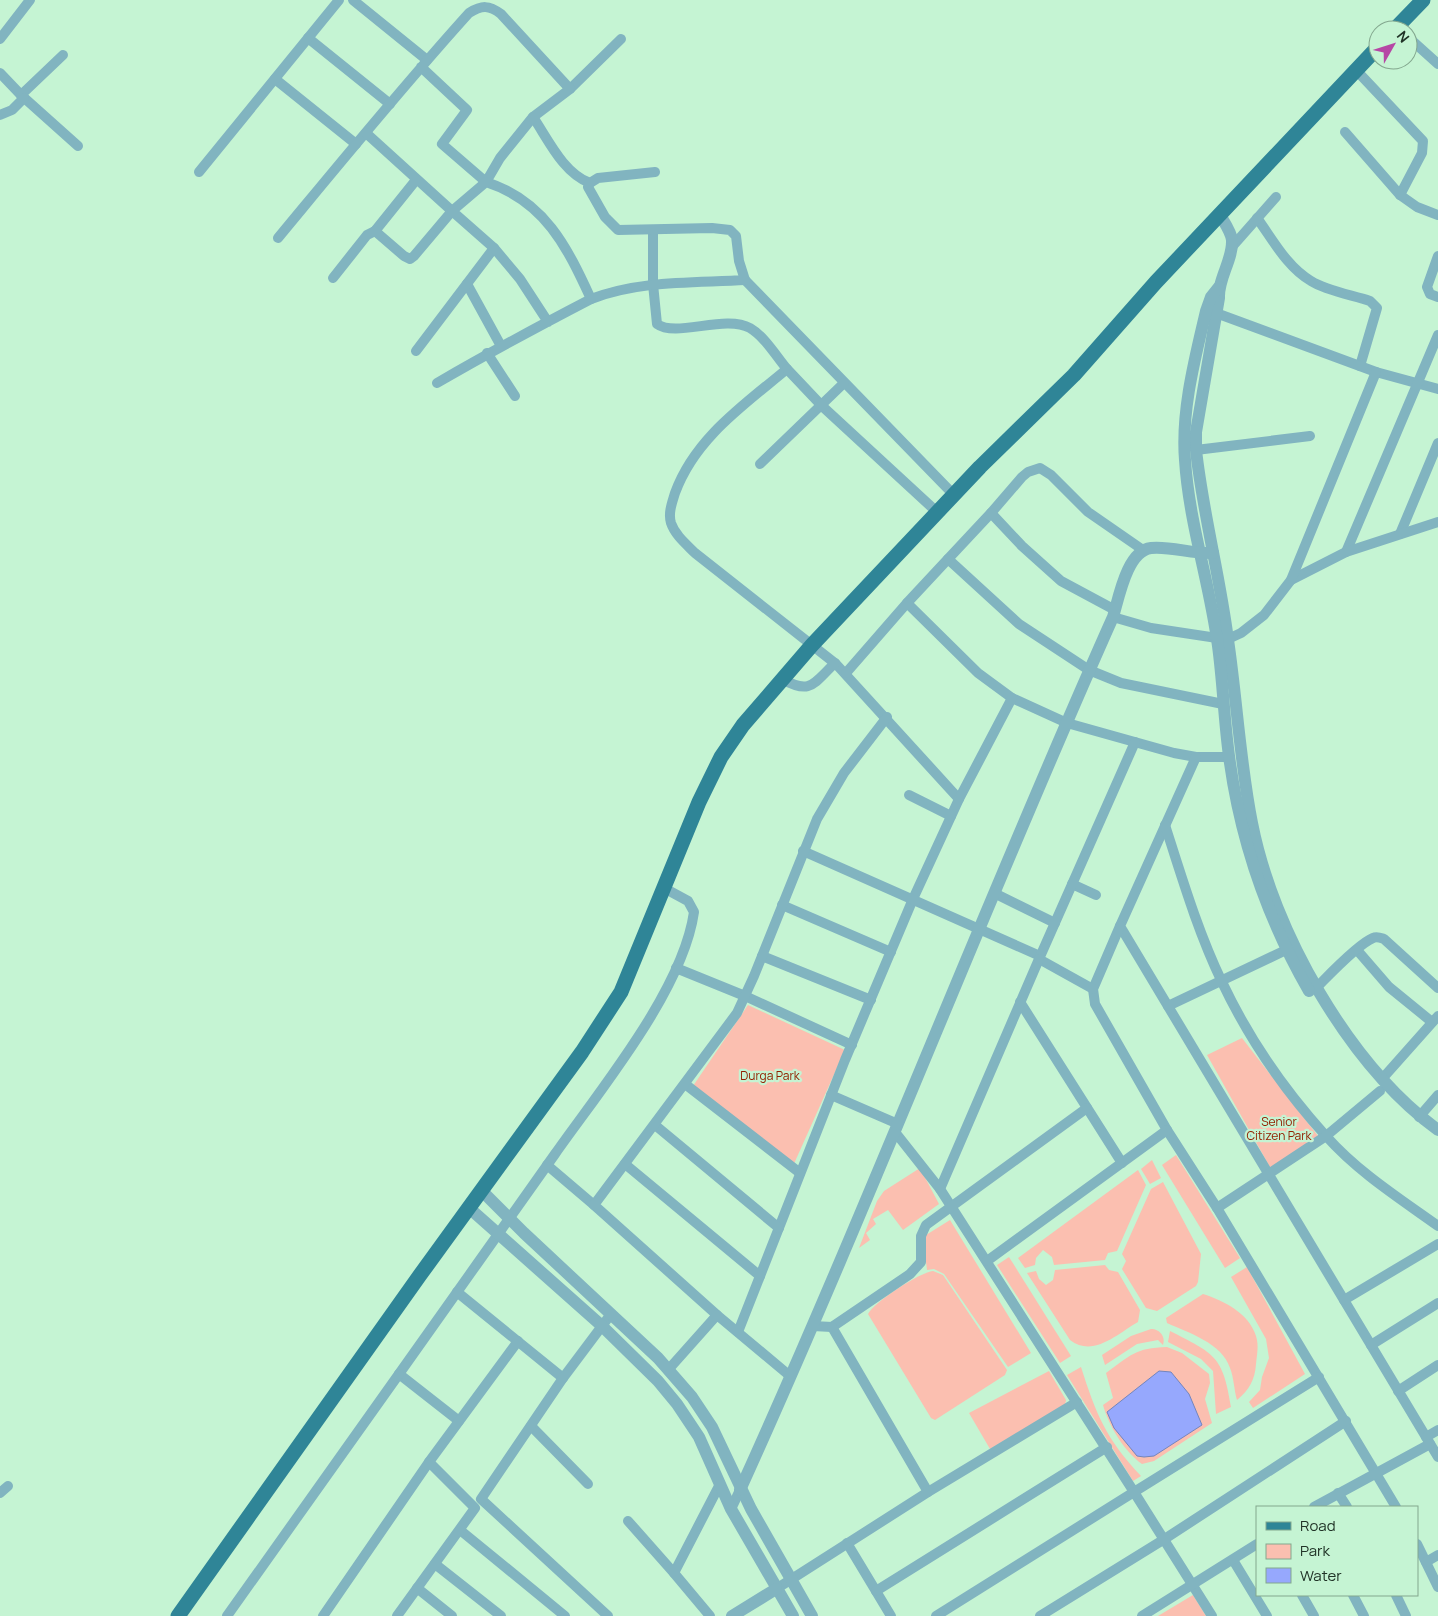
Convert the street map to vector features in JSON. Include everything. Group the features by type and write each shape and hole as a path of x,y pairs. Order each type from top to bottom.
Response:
{"main road":[{"path":"1408,20 1423,0"},
{"path":"178,1616 468,1207 582,1052 621,992 699,802 721,757 743,725 812,645 954,495 1074,375 1220,215 1368,57"}],"street":[{"path":"0,39 30,0"},
{"path":"199,172 339,0"},
{"path":"353,0 424,63 467,110 442,144 486,182 504,188 530,206 551,226 571,256 591,300"},
{"path":"468,0 477,8"},
{"path":"278,238 424,63 469,13 477,8 484,6 492,8 501,14 570,88"},
{"path":"308,38 390,104"},
{"path":"375,231 410,259 452,211 486,182 500,158 533,117 570,88 622,40"},
{"path":"1418,47 1438,64"},
{"path":"0,115 12,110 22,96 63,55"},
{"path":"1356,70 1423,141 1422,153 1400,195"},
{"path":"0,73 22,96 78,146"},
{"path":"275,79 356,144"},
{"path":"533,117 567,166 581,180 590,183"},
{"path":"1345,132 1400,195 1417,207 1438,215"},
{"path":"366,133 416,180 494,248 520,279 548,322"},
{"path":"655,172 598,178 590,183 589,190 613,227 623,231 712,228 730,230 736,236 739,261 745,280 954,495"},
{"path":"332,278 367,236 375,231 416,180"},
{"path":"1231,248 1276,197"},
{"path":"1220,215 1232,238 1231,248 1219,287 1209,304 1198,346 1185,428 1186,468 1200,554 1222,638 1223,704 1229,757 1252,862 1286,950 1333,1029 1381,1085 1438,1140"},
{"path":"1257,218 1285,257 1302,275 1313,282 1370,301 1377,308 1360,366"},
{"path":"653,230 655,319 662,327 741,325 758,334 787,369 822,406 938,513"},
{"path":"416,351 494,248"},
{"path":"1438,256 1427,287 1430,294 1438,297"},
{"path":"437,383 501,346 604,294 653,284 745,280"},
{"path":"467,284 501,346"},
{"path":"1219,287 1220,298 1196,432 1196,450 1213,553 1222,638 1252,824 1264,868 1296,948 1341,1027 1381,1085 1438,1130"},
{"path":"1216,313 1376,372 1438,390"},
{"path":"1346,552 1392,448 1416,384 1438,335"},
{"path":"488,353 515,396"},
{"path":"787,369 710,436 684,472 670,515 676,533 695,553 846,673 959,799"},
{"path":"991,513 1022,546 1061,581 1114,613 1151,628 1222,638 1241,633 1264,615 1291,580 1345,452 1376,372"},
{"path":"760,464 844,383"},
{"path":"1196,450 1310,436"},
{"path":"1400,534 1438,443"},
{"path":"846,673 907,603 991,513 1022,476 1028,472 1040,468 1051,475 1088,512 1143,550"},
{"path":"1291,580 1346,552 1438,522"},
{"path":"731,1509 897,1128 979,927 1114,613 1133,557 1143,550 1155,548 1200,554 1213,553"},
{"path":"948,559 1019,624 1089,670 1121,683 1223,704"},
{"path":"907,603 978,673 1012,698 1067,723 1135,742 1196,757 1229,757"},
{"path":"782,679 799,688 810,686 835,663"},
{"path":"738,1332 831,1095 891,952 959,799 1012,698"},
{"path":"594,1205 729,1026 745,996 803,851 830,795 887,717"},
{"path":"940,1189 1135,742"},
{"path":"1196,757 1164,825 1093,989 1095,1004 1167,1130 1217,1208 1377,1472 1395,1506"},
{"path":"909,795 951,816"},
{"path":"1164,825 1195,915 1222,981 1241,1019 1267,1058 1326,1136 1374,1180 1438,1226"},
{"path":"803,851 979,927 1040,957 1093,989"},
{"path":"1072,884 1096,895"},
{"path":"227,1616 642,1030 676,968 694,912 688,901 664,888"},
{"path":"994,893 1055,923"},
{"path":"782,905 891,952"},
{"path":"1120,926 1438,1457"},
{"path":"1317,987 1372,938 1384,939 1438,988"},
{"path":"1168,1006 1286,950"},
{"path":"1217,1208 1326,1136 1381,1085 1436,1018 1388,987 1357,950"},
{"path":"762,956 871,1000"},
{"path":"676,968 745,996 852,1045"},
{"path":"1020,1002 1122,1163"},
{"path":"686,1084 800,1173"},
{"path":"831,1095 897,1128 952,1206 1107,1447 1163,1540 1212,1616"},
{"path":"1420,1117 1438,1095"},
{"path":"812,1326 832,1327 918,1268 923,1254 923,1229 1087,1108"},
{"path":"655,1125 779,1228"},
{"path":"987,1261 1167,1130"},
{"path":"625,1164 760,1276"},
{"path":"547,1165 717,1315 790,1376"},
{"path":"481,1190 611,1314 668,1370 692,1397 712,1427 740,1490 812,1616"},
{"path":"468,1207 602,1326 658,1381 686,1416 699,1437 731,1509 793,1616"},
{"path":"1344,1300 1438,1244"},
{"path":"457,1292 563,1378"},
{"path":"1371,1345 1438,1303"},
{"path":"397,1616 460,1530 563,1378 611,1314"},
{"path":"668,1370 717,1315"},
{"path":"832,1327 928,1492"},
{"path":"323,1616 429,1462 518,1341"},
{"path":"1398,1390 1438,1365"},
{"path":"399,1374 459,1421"},
{"path":"936,1616 1319,1377"},
{"path":"732,1616 928,1492 1078,1402"},
{"path":"1040,1616 1163,1540 1346,1421"},
{"path":"532,1426 588,1484"},
{"path":"1316,1506 1428,1441 1438,1430"},
{"path":"876,1591 1107,1447"},
{"path":"429,1462 602,1613"},
{"path":"674,1573 720,1484"},
{"path":"1338,1493 1346,1506"},
{"path":"628,1521 710,1616"},
{"path":"460,1530 565,1616"},
{"path":"847,1543 891,1616"},
{"path":"1142,1616 1256,1545"},
{"path":"1418,1546 1438,1587"},
{"path":"1426,1562 1438,1555"},
{"path":"1233,1560 1267,1616"},
{"path":"435,1564 501,1616"},
{"path":"418,1588 452,1616"},
{"path":"1303,1596 1314,1616"},
{"path":"1354,1596 1364,1616"},
{"path":"1396,1596 1406,1616"}],"green space":[{"name":"Durga Park","path":"748,1005 845,1050 793,1166 693,1086"},
{"name":"Senior Citizen Park","path":"1242,1038 1318,1136 1271,1169 1207,1055"},
{"path":"1176,1155 1240,1258 1225,1268 1162,1165"},
{"path":"1152,1160 1161,1178 1150,1184 1141,1169"},
{"path":"920,1168 939,1204 903,1230 888,1210 873,1219 876,1224 866,1233 870,1240 859,1248 877,1201 884,1191"},
{"path":"1138,1170 1146,1185 1117,1251 1108,1253 1105,1260 1054,1265 1052,1257 1043,1250 1036,1258 1035,1265 1025,1268 1018,1258"},
{"path":"1163,1182 1201,1254 1196,1286 1157,1311 1146,1308 1122,1269 1126,1261 1122,1254 1151,1189"},
{"path":"950,1220 1031,1353 1008,1367 944,1274 934,1269 927,1270 924,1244 926,1235"},
{"path":"1009,1257 1071,1356 1060,1363 997,1265"},
{"path":"1105,1265 1109,1270 1118,1272 1140,1310 1138,1322 1105,1342 1096,1345 1079,1345 1070,1340 1027,1273 1036,1271 1039,1279 1046,1285 1053,1280 1055,1270"},
{"path":"1247,1267 1305,1374 1253,1408 1249,1402 1260,1390 1262,1377 1269,1358 1266,1339 1231,1277"},
{"path":"933,1271 943,1275 1007,1370 1005,1375 935,1420 931,1418 868,1314 878,1303 898,1289 918,1277"},
{"path":"1203,1294 1227,1304 1242,1314 1253,1328 1256,1336 1258,1350 1253,1380 1237,1400 1230,1368 1220,1352 1204,1340 1167,1323 1166,1318"},
{"path":"1151,1329 1157,1330 1162,1334 1164,1339 1163,1345 1158,1340 1137,1344 1105,1365 1102,1355 1131,1336"},
{"path":"1170,1331 1197,1345 1214,1358 1224,1377 1231,1407 1216,1414 1213,1371 1201,1359 1168,1342"},
{"path":"1167,1347 1182,1353 1209,1374 1210,1383 1205,1399 1212,1423 1154,1461 1142,1464 1123,1445 1106,1413 1103,1405 1113,1398 1106,1373 1140,1351"},
{"path":"1081,1367 1097,1412 1111,1438 1141,1476 1133,1481 1067,1375"},
{"path":"1049,1371 1066,1400 1065,1405 990,1449 969,1413"},
{"path":"1193,1595 1206,1616 1158,1616"}],"water":[{"path":"1159,1371 1171,1372 1189,1394 1202,1425 1154,1456 1137,1456 1114,1428 1107,1412"}]}
